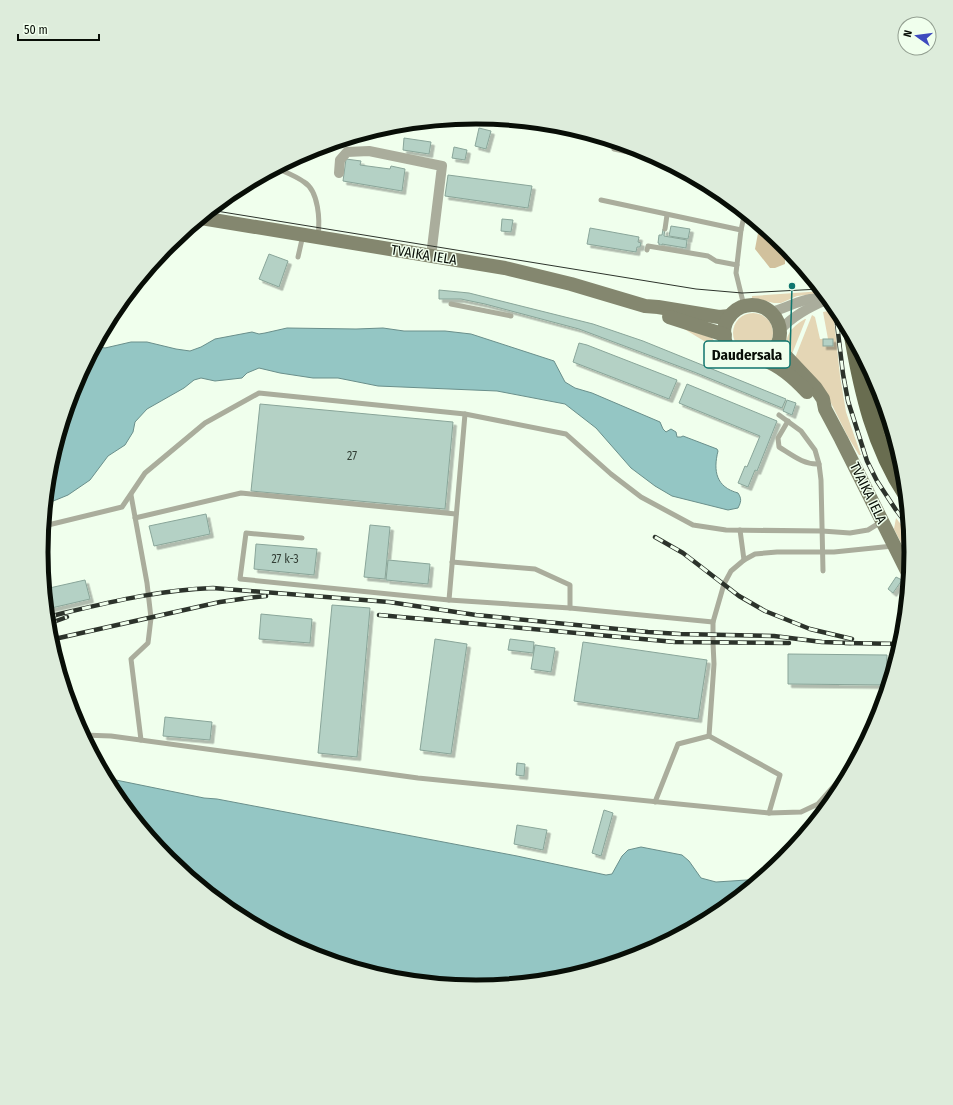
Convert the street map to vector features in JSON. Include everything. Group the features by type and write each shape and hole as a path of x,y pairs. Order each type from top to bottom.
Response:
{"main road":[{"path":"855,351 863,394 871,422 879,445 899,483"}],"street":[{"path":"339,173 340,160 347,152 369,151 442,166 431,256"},
{"name":"TVAIKA IELA","path":"208,219 537,275 645,306 719,318 730,316"},
{"path":"725,335 726,322 730,316 744,306 755,305 771,312 782,310 802,300 812,298 822,299"},
{"path":"761,359 773,351 779,336 791,319 805,310 824,302"},
{"name":"TVAIKA IELA","path":"645,306 654,312 725,335 728,346 733,353 741,358 749,360 761,359 772,363 792,378 825,409"},
{"name":"TVAIKA IELA","path":"771,312 776,318 781,351 815,387 823,399 825,409 905,566"}],"lane":[{"path":"614,149 625,151"},
{"path":"282,171 306,182 315,196 320,223 318,237"},
{"path":"601,200 741,230"},
{"path":"665,229 667,215"},
{"path":"744,218 736,273 744,306"},
{"path":"298,257 303,235"},
{"path":"647,250 648,246 708,256 716,261 737,265"},
{"path":"451,304 511,316"},
{"path":"49,525 122,507 145,473 205,423 259,393 465,414 566,434 611,474 641,497 693,525 726,530 822,531 850,533 868,530 881,522"},
{"path":"449,600 465,414"},
{"path":"779,415 801,431 815,450 819,464 821,480 823,571"},
{"path":"788,421 778,438 779,447 797,459 812,465 819,464"},
{"path":"135,518 241,493 456,514"},
{"path":"131,495 147,583 151,618 148,644 131,658 142,740"},
{"path":"740,530 744,560"},
{"path":"302,538 246,534 240,579 449,600 570,608 713,622"},
{"path":"709,736 714,664 712,643 713,622 724,584 731,571 744,560 755,554 773,552 858,550 894,546"},
{"path":"452,562 535,569 570,585 570,608"},
{"path":"89,735 142,740 418,778 769,813 800,812 818,804 840,779"},
{"path":"655,802 678,744 709,736 780,775 769,813"}],"shaded area":[{"path":"759,230 785,256 785,264 775,268 770,268 755,249"},
{"path":"816,292 817,294 797,296 781,303 752,298 752,296"},
{"path":"830,311 834,315 840,376 846,412 861,455 859,455 847,435 827,395 795,358 812,315 815,317 820,339 823,339 823,346 833,346 833,339 828,339 823,312"},
{"path":"757,313 764,316 770,322 773,333 772,341 764,350 757,353 749,353 742,350 734,341 733,329 736,322 745,314"},
{"path":"805,319 792,354 788,349 787,339 792,329"},
{"path":"681,327 712,338 722,352"},
{"path":"896,518 904,528 905,550 894,529"}],"water":[{"path":"287,328 383,328 404,331 445,331 471,334 554,361 565,382 575,388 592,393 660,422 666,432 671,429 676,432 677,437 683,436 717,449 716,471 718,477 725,487 738,493 741,499 740,504 738,508 728,510 672,496 655,486 631,468 596,428 565,404 497,391 378,386 338,378 313,378 259,368 247,373 242,378 215,381 201,378 194,380 184,388 147,409 135,422 133,432 125,445 108,456 90,480 68,495 51,502 56,469 71,415 92,363 100,347 105,348 131,342 147,342 190,351 215,339 252,332 259,334"},
{"path":"113,779 204,798 217,799 517,856 606,875 612,874 622,856 628,850 641,847 682,855 689,861 701,878 716,882 753,880 715,909 691,924 640,948 587,966 560,973 505,980 448,980 393,973 339,958 313,948 262,924 238,909 194,875 154,835"}],"building":[{"path":"479,128 491,131 486,149 475,146"},
{"path":"404,138 431,142 429,154 403,150"},
{"path":"454,147 467,150 465,160 452,158"},
{"path":"346,159 361,161 360,165 390,169 391,166 405,169 402,191 343,181"},
{"path":"448,175 532,186 528,208 445,196"},
{"path":"502,219 513,220 511,232 501,231"},
{"path":"671,226 690,229 688,239 669,236"},
{"path":"590,228 639,237 638,242 641,243 640,247 637,247 636,252 587,244"},
{"path":"663,229 665,229 664,236 687,240 686,248 662,244 659,245 659,235 662,235"},
{"path":"269,254 288,261 279,287 259,279"},
{"path":"439,290 469,293 593,324 643,341 786,399 782,408 694,372 579,329 485,304 461,299 439,299"},
{"path":"823,339 833,339 833,346 823,346"},
{"path":"579,343 677,380 669,399 573,362"},
{"path":"687,384 777,421 757,471 755,470 748,487 738,483 745,466 747,467 760,436 679,403"},
{"path":"787,400 796,403 792,415 783,411"},
{"path":"260,404 453,422 445,509 251,491"},
{"path":"206,514 210,534 154,546 149,526"},
{"path":"370,525 390,527 385,579 364,577"},
{"path":"256,544 317,549 314,575 254,569"},
{"path":"388,560 430,564 428,584 386,580"},
{"path":"896,577 902,580 893,593 888,589"},
{"path":"85,580 90,599 52,608 50,588"},
{"path":"332,605 370,608 357,757 318,753"},
{"path":"261,614 312,619 310,643 259,639"},
{"path":"435,639 467,644 451,754 420,750"},
{"path":"510,639 534,642 533,653 508,650"},
{"path":"583,642 707,660 698,719 574,701"},
{"path":"535,645 555,648 551,672 531,669"},
{"path":"788,654 887,655 886,675 883,685 788,684"},
{"path":"165,717 212,722 210,740 163,736"},
{"path":"517,763 525,764 524,776 516,775"},
{"path":"604,810 613,813 601,856 592,853"},
{"path":"517,825 547,830 543,850 514,844"}],"tram line":[{"path":"218,211 696,289 742,293 814,289"}],"railway":[{"path":"837,320 848,401 867,461 877,481 904,520"},
{"path":"655,537 683,553 739,596 765,611 810,629 852,639"},
{"path":"53,616 150,595 192,589 213,588 389,602 476,615 648,632 774,636 822,642 851,643"},
{"path":"57,639 220,602 266,596"},
{"path":"379,615 675,642 789,643"},
{"path":"54,622 67,617"},
{"path":"845,643 895,644"}],"place":[{"name":"Daudersala","path":"792,286"}]}
